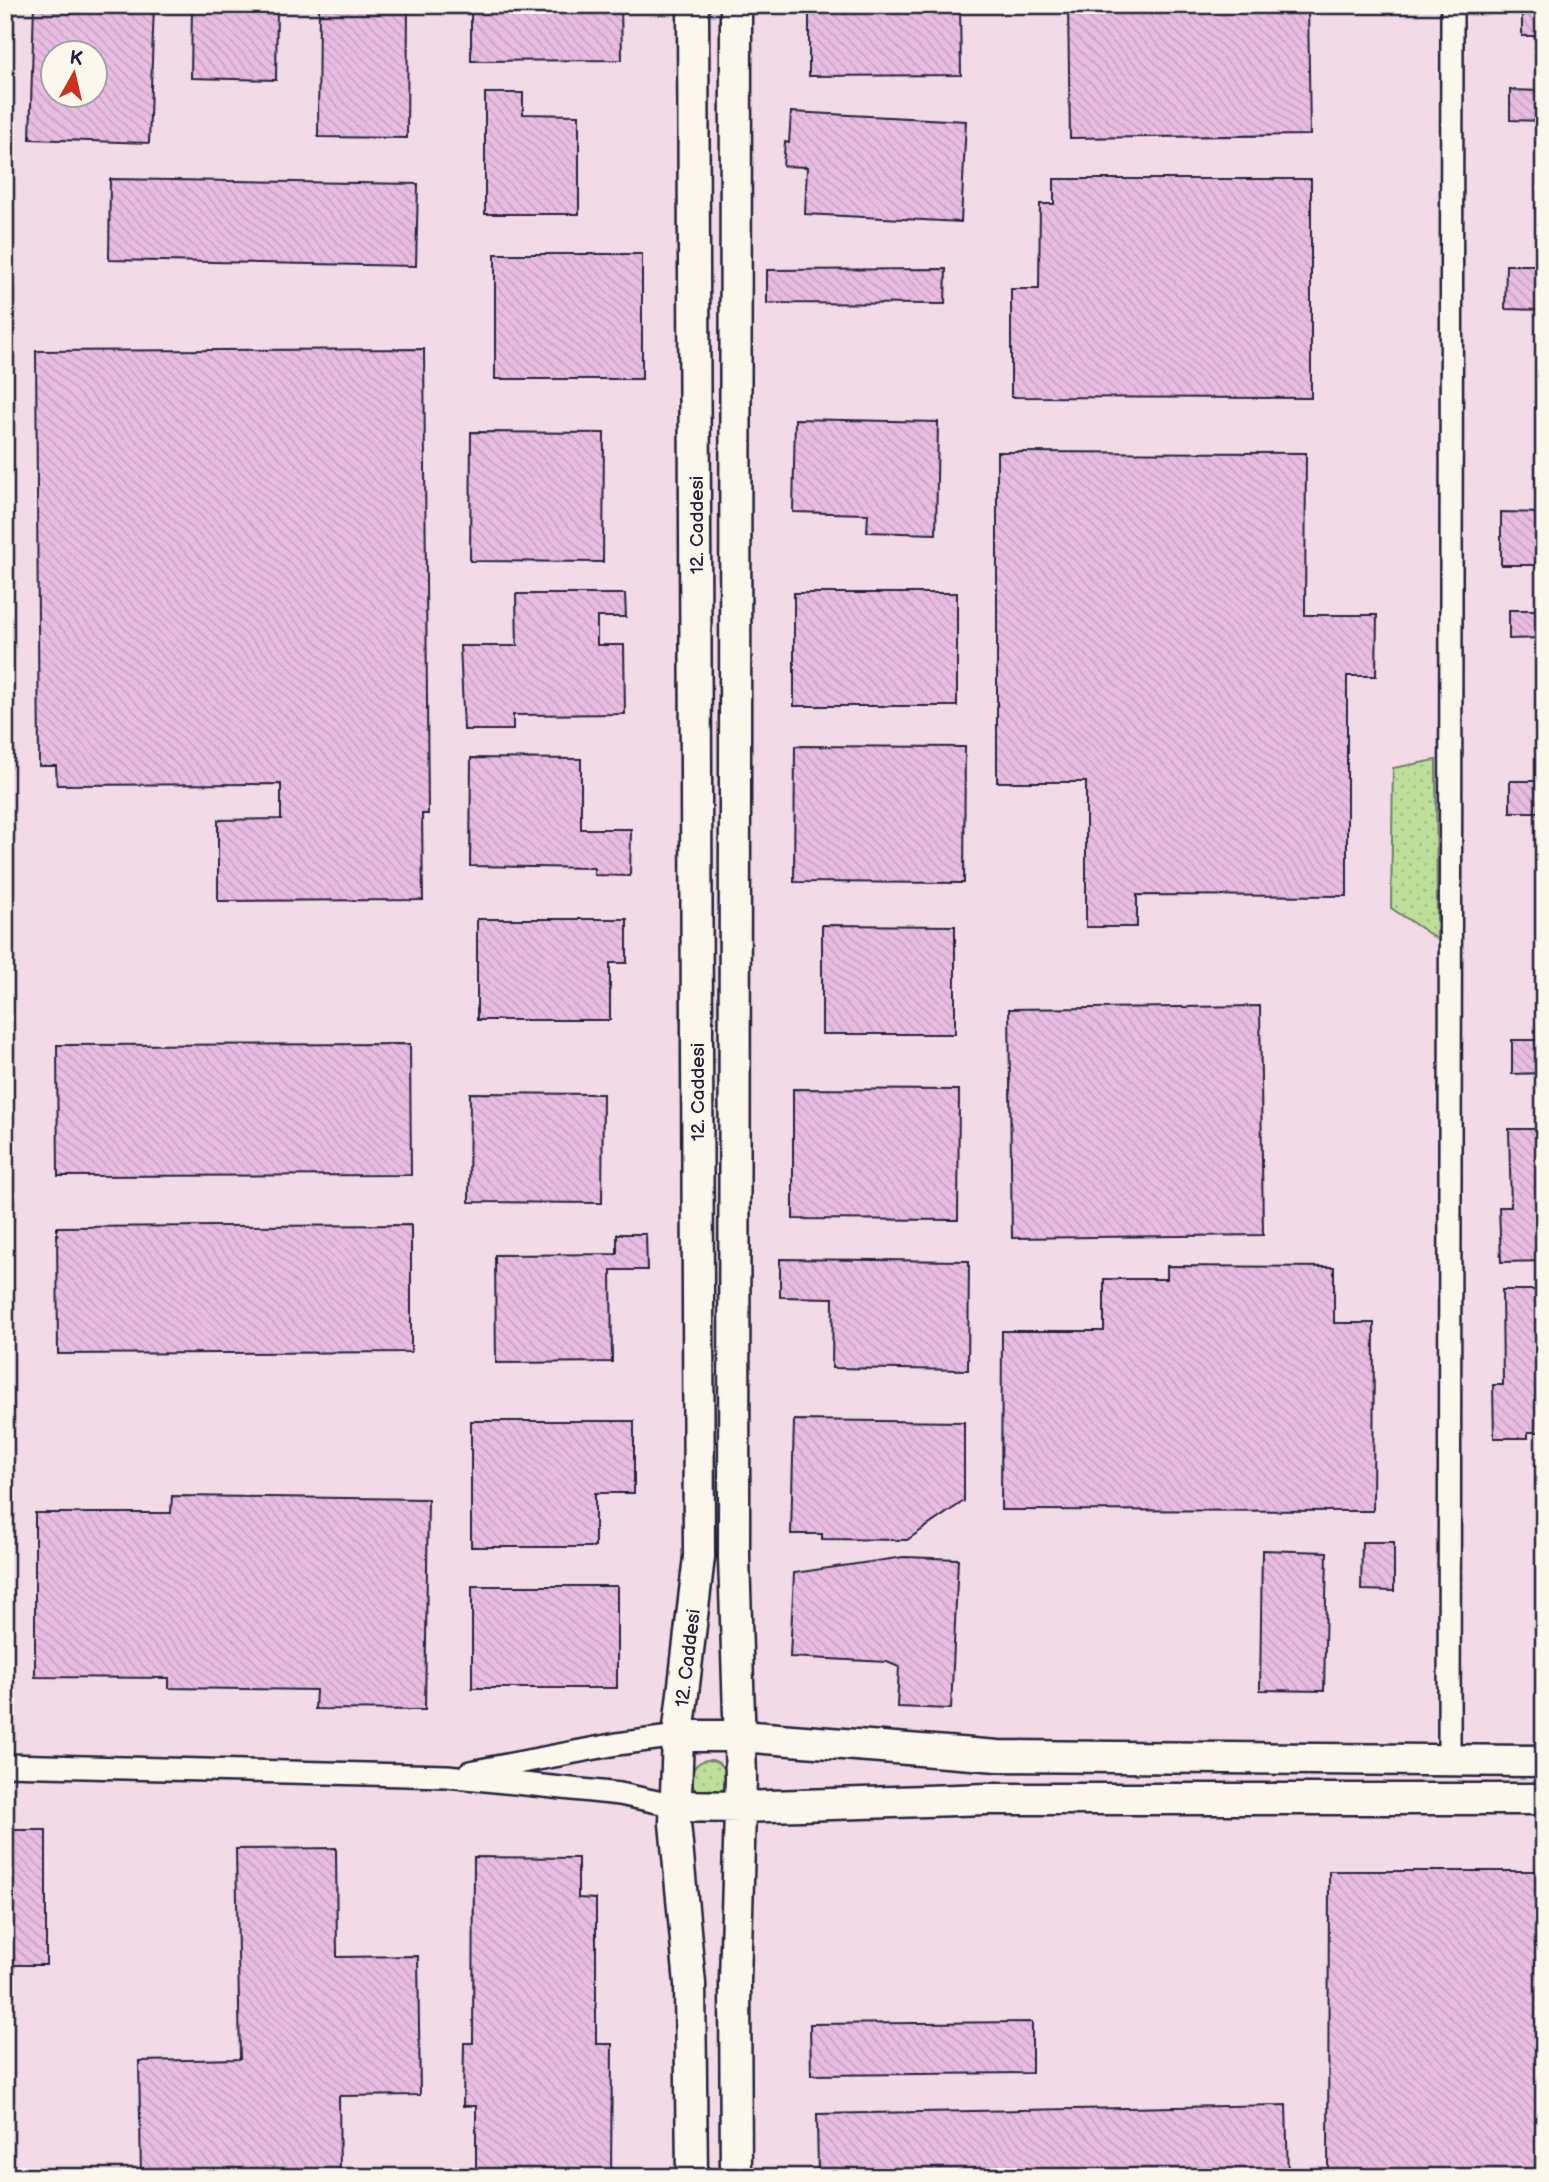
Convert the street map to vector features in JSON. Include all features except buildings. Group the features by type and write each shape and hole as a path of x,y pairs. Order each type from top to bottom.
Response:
{"street":[{"name":"12. Caddesi","path":"692,2177 690,1984 676,1806 678,1736 699,1557 693,5"},
{"name":"12. Caddesi","path":"736,5 734,1557 740,1736 735,1980 736,2177"},
{"path":"1450,1798 1452,5"},
{"path":"447,1776 617,1744 678,1736 740,1736 998,1755 1544,1761"},
{"path":"5,1765 447,1776 620,1794 676,1806 740,1807 987,1799 1544,1799"}],"shaded area":[{"path":"5,5 1544,5 1544,2177 5,2177"}],"green space":[{"path":"1436,760 1437,939 1391,908 1393,768"},
{"path":"709,1760 722,1765 727,1778 722,1791 709,1796 696,1791 691,1778 696,1765"}]}
